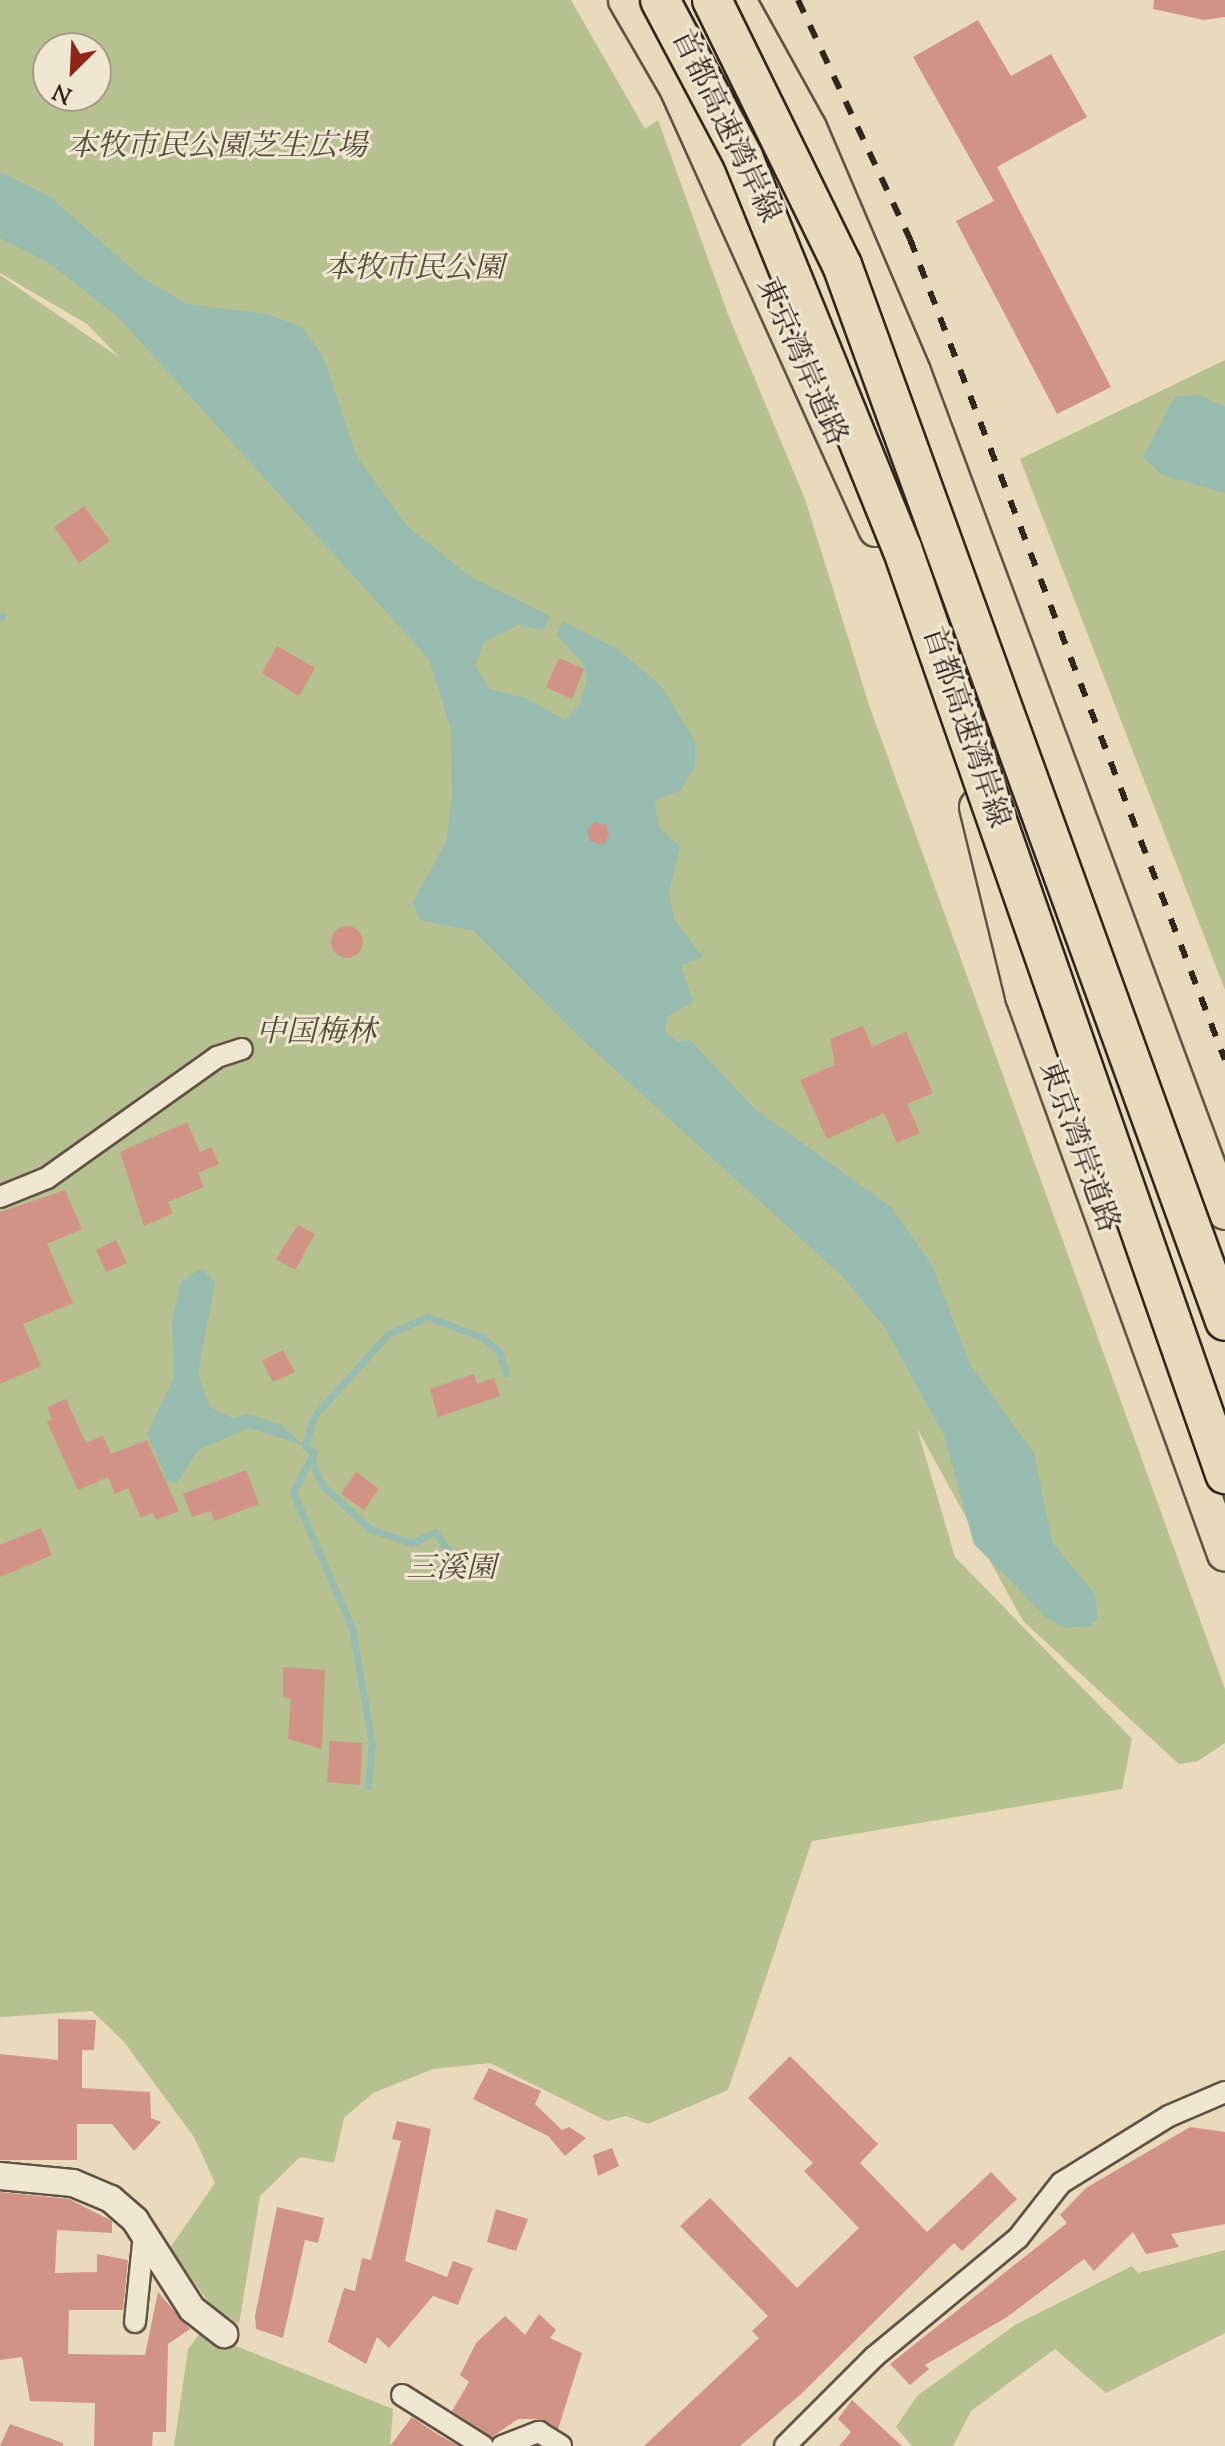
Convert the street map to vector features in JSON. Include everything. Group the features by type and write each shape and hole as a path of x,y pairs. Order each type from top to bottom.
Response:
{"highway":[{"name":"東京湾岸道路","path":"626,0 677,88 898,578 1225,1447"},
{"name":"首都高速湾岸線","path":"660,0 743,157 902,548 1225,1474"},
{"name":"首都高速湾岸線","path":"712,0 842,265 1225,1321"},
{"path":"738,0 827,171 913,372 1040,707 1225,1212"},
{"path":"1040,707 1116,1038 1225,1338"},
{"name":"東京湾岸道路","path":"958,732 1023,996 1225,1554"}],"street":[{"path":"0,1197 47,1178 217,1057 242,1049"},
{"path":"785,2446 874,2357 1018,2238 1061,2183 1169,2116 1225,2092"},
{"path":"0,2176 94,2189 125,2208 192,2309 224,2334"},
{"path":"135,2322 144,2234"},
{"path":"402,2395 483,2446"},
{"path":"502,2446 539,2432 561,2446"}],"green space":[{"name":"三溪園","path":"0,0 571,0 645,129 658,120 729,317 805,499 869,705 1225,1689 1225,1743 1198,1761 1179,1764 1023,1621 917,1428 955,1557 1132,1739 1122,1789 812,1841 728,2090 648,2124 626,2116 607,2121 490,2063 433,2069 373,2093 344,2118 334,2163 300,2157 260,2196 239,2324 211,2306 170,2248 215,2183 194,2137 124,2042 92,2011 0,2017 0,275 120,358 87,324 0,273"},
{"path":"1225,360 1225,990 1020,459"},
{"path":"1225,2250 1225,2333 1106,2393 1055,2349 971,2411 953,2446 912,2446 896,2427 917,2396 1015,2325 1132,2266 1138,2273"},
{"path":"201,2332 393,2409 390,2446 174,2446 188,2349"}],"water":[{"path":"0,172 49,196 140,276 186,304 266,314 301,326 323,356 357,457 408,527 471,577 550,616 544,630 518,625 484,642 475,666 490,689 525,698 565,720 580,704 587,678 583,663 557,636 562,621 619,650 662,687 695,741 695,766 681,790 656,800 655,808 660,829 680,846 669,893 674,919 703,957 681,965 693,1002 668,1016 665,1031 678,1042 690,1040 755,1109 892,1208 932,1265 971,1366 1034,1453 1052,1542 1095,1594 1098,1619 1089,1626 1064,1628 1046,1617 974,1544 944,1435 885,1328 841,1275 578,1036 474,931 419,920 413,902 446,842 452,797 451,730 429,659 119,318 48,262 0,238"},
{"path":"1200,395 1225,407 1225,493 1163,475 1143,458 1175,396"},
{"path":"202,1268 215,1283 198,1373 210,1407 232,1418 249,1414 281,1425 305,1446 249,1428 198,1450 177,1483 167,1481 147,1433 174,1378 172,1319 181,1282"}],"building":[{"path":"1154,0 1225,0 1225,17 1204,20 1153,9"},
{"path":"978,20 1011,76 1051,54 1087,117 997,167 1111,387 1057,414 956,221 994,201 913,57"},
{"path":"84,506 110,541 79,563 54,527"},
{"path":"277,646 315,668 299,696 262,673"},
{"path":"559,658 584,669 572,699 546,687"},
{"path":"595,822 606,825 609,835 603,845 590,841 587,830"},
{"path":"347,926 358,931 363,942 358,953 347,958 336,953 331,942 336,931"},
{"path":"863,1026 872,1047 906,1032 933,1093 907,1104 920,1133 897,1143 884,1113 827,1139 800,1080 835,1065 830,1039"},
{"path":"187,1122 200,1152 211,1147 219,1164 198,1173 204,1187 168,1202 173,1213 144,1226 120,1152"},
{"path":"65,1190 82,1229 47,1244 73,1303 23,1324 41,1366 0,1384 0,1212"},
{"path":"298,1225 315,1234 295,1270 276,1259"},
{"path":"116,1240 127,1263 106,1272 96,1250"},
{"path":"283,1350 295,1372 273,1382 262,1361"},
{"path":"474,1374 477,1384 494,1378 500,1396 438,1417 430,1389"},
{"path":"66,1399 86,1443 103,1436 111,1454 147,1440 179,1511 156,1520 153,1513 141,1518 128,1488 115,1494 108,1477 78,1490 47,1422 52,1419 47,1407"},
{"path":"246,1470 259,1504 214,1521 211,1511 192,1517 183,1494"},
{"path":"356,1472 379,1489 364,1510 341,1494"},
{"path":"41,1528 52,1555 0,1577 0,1545"},
{"path":"283,1667 325,1670 322,1749 288,1739 291,1699 283,1697"},
{"path":"330,1741 362,1743 360,1785 327,1782"},
{"path":"58,2019 96,2020 94,2050 82,2050 82,2088 150,2092 151,2118 161,2122 134,2151 112,2124 77,2124 77,2160 0,2160 0,2054 58,2060"},
{"path":"790,2056 878,2144 860,2163 927,2232 991,2172 1017,2199 962,2251 954,2243 800,2395 740,2446 644,2446 759,2338 752,2331 768,2316 680,2226 710,2198 797,2288 859,2228 804,2171 813,2163 748,2098"},
{"path":"489,2068 541,2091 535,2104 562,2130 569,2127 586,2138 565,2156 548,2136 473,2099"},
{"path":"397,2121 431,2129 405,2261 447,2277 453,2261 473,2268 458,2305 433,2296 389,2348 377,2337 366,2364 328,2342 344,2288 355,2291 362,2258 371,2260 401,2141 392,2139"},
{"path":"1190,2127 1225,2132 1225,2224 1171,2234 1179,2247 1146,2254 1133,2232 1094,2271 1084,2259 1007,2317 925,2365 929,2369 910,2385 890,2364 1067,2223 1060,2215 1086,2188"},
{"path":"612,2148 619,2166 598,2176 593,2155"},
{"path":"0,2192 69,2199 112,2221 112,2233 57,2230 55,2273 97,2272 97,2254 128,2260 123,2310 69,2310 68,2354 145,2355 158,2292 190,2329 168,2344 166,2432 153,2432 152,2446 94,2446 95,2403 30,2401 22,2357 0,2360"},
{"path":"277,2207 324,2218 318,2243 305,2240 283,2338 256,2329 255,2316"},
{"path":"496,2209 528,2219 516,2251 487,2242"},
{"path":"539,2314 556,2330 550,2338 582,2353 558,2429 541,2419 518,2419 492,2437 452,2411 469,2382 460,2375 476,2343 505,2316 525,2335"},
{"path":"852,2400 902,2446 839,2446 851,2432 838,2419"},
{"path":"412,2417 437,2434 459,2446 390,2446"},
{"path":"10,2424 63,2443 63,2446 0,2446"}],"waterway":[{"path":"368,1786 372,1744 352,1628 293,1492 314,1453 305,1446 314,1416 388,1334 427,1317 482,1337 499,1352 506,1374"},
{"path":"311,1459 322,1485 370,1529 412,1543 435,1532 460,1568"}],"railway":[{"path":"798,0 910,239 1225,1060"}],"park label":[{"name":"本牧市民公園芝生広場","path":"217,148"},
{"name":"本牧市民公園","path":"414,270"},
{"name":"中国梅林","path":"316,1034"}]}
